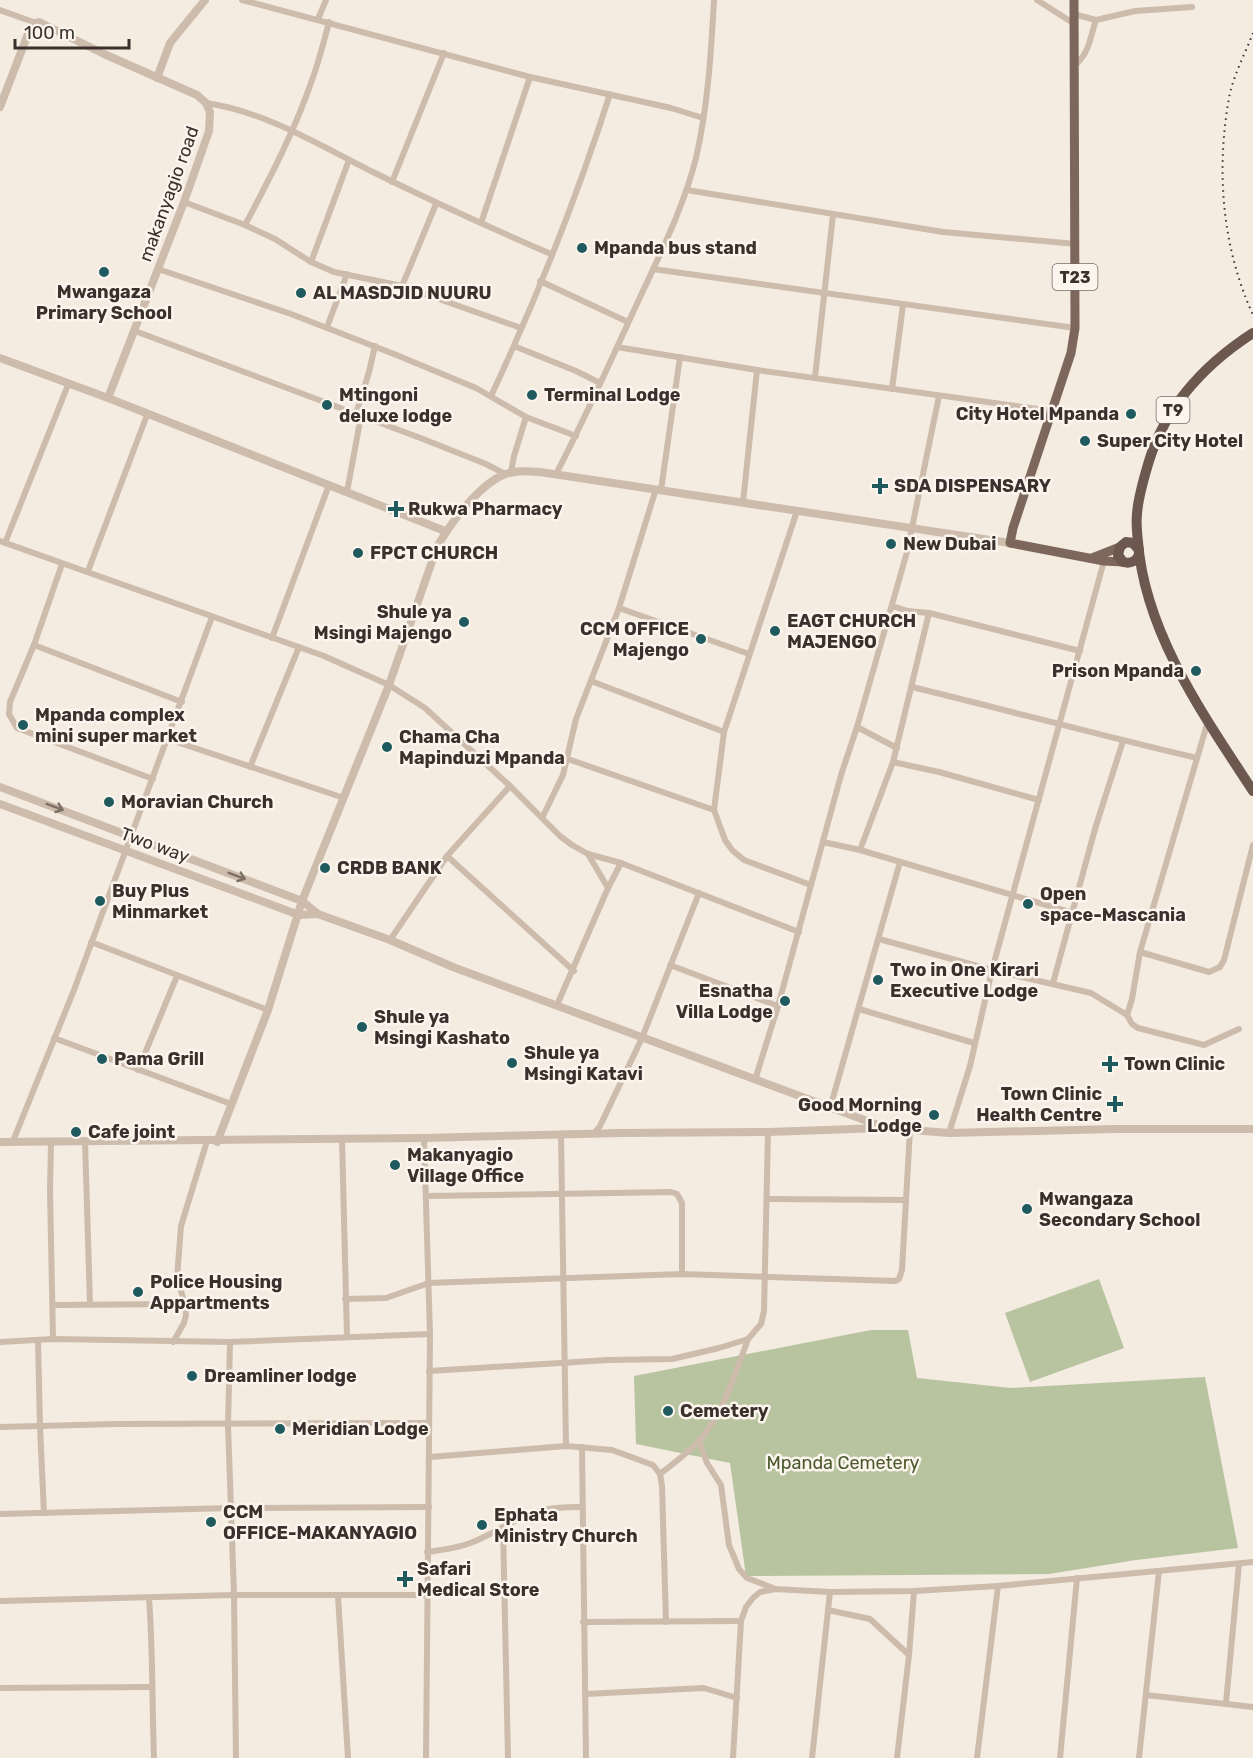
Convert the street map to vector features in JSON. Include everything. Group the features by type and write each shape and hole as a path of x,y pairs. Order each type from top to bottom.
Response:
{"highway":[{"name":"T9","path":"1253,333 1200,376 1180,398 1153,449 1144,477 1137,515 1144,585 1171,656 1253,791"},
{"name":"T9","path":"1137,515 1121,545 1119,555 1144,585"},
{"path":"1121,545 1126,542 1133,543 1139,552 1133,562 1125,562"}],"main road":[{"name":"T23","path":"1010,543 1071,353 1075,328 1074,0"},
{"path":"1010,543 1104,561 1125,562"},
{"path":"1092,558 1121,545"}],"street":[{"path":"157,78 170,43 205,0"},
{"path":"242,0 530,76 671,108 703,118"},
{"path":"318,19 326,0"},
{"path":"556,474 576,436 687,190 696,157 709,84 714,0"},
{"path":"1037,0 1073,19 1096,20 1134,11 1192,8"},
{"path":"0,10 36,23 28,34 0,107"},
{"path":"1074,66 1081,60 1090,45 1096,20"},
{"path":"245,225 292,131 312,81 329,22"},
{"name":"makanyagio road","path":"36,23 42,23 157,78 189,90 206,103 211,120 184,202 108,398"},
{"path":"392,182 444,53"},
{"path":"481,223 530,76"},
{"path":"490,396 514,346 551,254 587,162 609,94"},
{"path":"206,103 230,106 292,131 436,204 551,254"},
{"path":"311,262 349,160"},
{"path":"687,190 943,232 1076,244"},
{"path":"184,202 245,225 275,239 311,262 334,272 402,286 521,328"},
{"path":"402,286 436,204"},
{"path":"815,377 833,215"},
{"path":"158,269 327,327 375,346 490,396 526,417 576,436"},
{"path":"653,269 1075,328"},
{"path":"327,327 347,274"},
{"path":"540,281 628,322"},
{"path":"892,389 903,305"},
{"path":"135,331 508,473"},
{"path":"348,492 358,415 375,346"},
{"path":"514,346 600,383"},
{"path":"617,347 757,370 1052,411"},
{"path":"542,818 563,774 576,719 619,608 659,489 680,357"},
{"path":"0,358 108,398 445,531"},
{"path":"743,502 757,370"},
{"path":"68,385 2,542 324,656 389,685 425,708 510,786 560,836 588,854 621,863 799,932"},
{"path":"755,1080 913,528 939,396"},
{"path":"88,571 147,415"},
{"path":"508,473 526,417"},
{"path":"217,1142 268,1010 302,901 389,685 437,547 445,531 484,488 508,473 526,471 556,474 1010,543"},
{"path":"272,638 329,485"},
{"path":"797,511 724,732 714,810 725,840 732,850 744,860 811,885"},
{"path":"949,1133 1104,561"},
{"path":"62,564 34,645 10,702 9,714 17,728 153,778"},
{"path":"892,606 908,611 929,613 1080,651"},
{"path":"619,608 749,654"},
{"path":"860,850 893,762 929,613"},
{"path":"13,1142 132,837 212,617"},
{"path":"34,645 182,702"},
{"path":"250,767 299,647"},
{"path":"591,681 724,732"},
{"path":"912,687 1197,758"},
{"path":"1127,1015 1140,952 1208,720"},
{"path":"857,727 897,748"},
{"path":"168,740 344,798"},
{"path":"1053,983 1095,829 1123,741"},
{"path":"568,759 714,810"},
{"path":"893,762 939,772 1039,800"},
{"path":"390,940 447,856 510,786"},
{"path":"0,787 302,901 318,914 390,940 453,967 886,1128"},
{"name":"Two way","path":"0,804 299,915"},
{"path":"823,842 860,850 1073,913"},
{"path":"1140,952 1209,972 1220,967 1224,960 1253,845"},
{"path":"588,854 608,888"},
{"path":"447,856 574,971"},
{"path":"830,1108 900,862"},
{"path":"557,1005 621,863"},
{"path":"596,1131 642,1038 699,893"},
{"path":"299,915 318,914"},
{"path":"879,939 992,970 1091,993 1127,1015 1132,1024 1138,1028 1197,1044 1211,1044 1239,1029"},
{"path":"92,942 268,1010"},
{"path":"670,965 778,1006"},
{"path":"138,1070 177,976"},
{"path":"859,1010 975,1043"},
{"path":"54,1038 231,1104"},
{"path":"0,1142 217,1142 886,1128 949,1133 1115,1129 1253,1129"},
{"path":"345,1299 386,1298 429,1283 682,1274 895,1281 898,1280 902,1270 910,1130"},
{"path":"660,1474 699,1441 726,1398 748,1339 761,1324 764,1311 768,1132"},
{"path":"561,1135 567,1446"},
{"path":"342,1138 347,1337"},
{"path":"424,1138 430,1334 426,1758"},
{"path":"85,1141 90,1304"},
{"path":"173,1342 184,1323 185,1304 177,1278 181,1226 207,1141"},
{"path":"51,1142 53,1340"},
{"path":"426,1196 670,1192 677,1194 682,1203 682,1274"},
{"path":"767,1199 905,1200"},
{"path":"53,1305 185,1304"},
{"path":"0,1342 53,1340 230,1342 430,1334"},
{"path":"429,1371 672,1359 748,1339"},
{"path":"38,1340 44,1513"},
{"path":"230,1342 228,1425 234,1595 236,1758"},
{"path":"0,1427 117,1424 429,1424"},
{"path":"699,1441 707,1463 721,1485 729,1545 739,1569 747,1578 775,1589"},
{"path":"430,1457 567,1446 612,1450 654,1465 660,1474 664,1510 666,1622"},
{"path":"582,1447 586,1758"},
{"path":"0,1514 231,1508 429,1507"},
{"path":"428,1552 474,1542 540,1511 561,1507 582,1507"},
{"path":"503,1527 508,1758"},
{"path":"733,1758 741,1621 746,1607 760,1592 775,1589 830,1592 914,1591 998,1586 1253,1562"},
{"path":"1226,1703 1239,1564"},
{"path":"1139,1758 1159,1571"},
{"path":"1060,1758 1077,1578"},
{"path":"977,1758 998,1586"},
{"path":"897,1758 914,1591"},
{"path":"812,1758 830,1592"},
{"path":"0,1601 234,1595 427,1595"},
{"path":"338,1596 348,1758"},
{"path":"149,1598 153,1645 154,1758"},
{"path":"828,1610 870,1619 909,1655"},
{"path":"584,1622 741,1621"},
{"path":"0,1688 152,1687"},
{"path":"586,1694 704,1688 737,1698"},
{"path":"1146,1695 1253,1707"}],"green space":[{"path":"1099,1279 1124,1348 1030,1382 1005,1313"},
{"name":"Mpanda Cemetery","path":"871,1330 908,1330 917,1378 1011,1388 1205,1377 1238,1548 1136,1560 1049,1574 746,1576 730,1463 636,1444 634,1376"}],"railway":[{"path":"1253,33 1231,90 1223,153 1224,208 1228,236 1234,263 1253,315"}],"place":[{"name":"Mpanda bus stand","path":"582,248"},
{"name":"Mwangaza Primary School","path":"104,272"},
{"name":"AL MASDJID NUURU","path":"301,293"},
{"name":"Terminal Lodge","path":"532,395"},
{"name":"Mtingoni deluxe lodge","path":"327,405"},
{"name":"City Hotel Mpanda","path":"1131,414"},
{"name":"Super City Hotel","path":"1085,441"},
{"name":"SDA DISPENSARY","path":"880,486"},
{"name":"Rukwa Pharmacy","path":"396,509"},
{"name":"New Dubai","path":"891,544"},
{"name":"FPCT CHURCH","path":"358,553"},
{"name":"Shule ya Msingi Majengo","path":"464,622"},
{"name":"EAGT CHURCH MAJENGO","path":"775,631"},
{"name":"CCM OFFICE Majengo","path":"701,639"},
{"name":"Prison Mpanda","path":"1196,671"},
{"name":"Mpanda complex mini super market","path":"23,725"},
{"name":"Chama Cha Mapinduzi Mpanda","path":"387,747"},
{"name":"Moravian Church","path":"109,802"},
{"name":"CRDB BANK","path":"325,868"},
{"name":"Buy Plus Minmarket","path":"100,901"},
{"name":"Open space-Mascania","path":"1028,904"},
{"name":"Two in One Kirari Executive Lodge","path":"878,980"},
{"name":"Esnatha Villa Lodge","path":"785,1001"},
{"name":"Shule ya Msingi Kashato","path":"362,1027"},
{"name":"Pama Grill","path":"102,1059"},
{"name":"Shule ya Msingi Katavi","path":"512,1063"},
{"name":"Town Clinic","path":"1110,1064"},
{"name":"Town Clinic Health Centre","path":"1115,1104"},
{"name":"Good Morning Lodge","path":"934,1115"},
{"name":"Cafe joint","path":"76,1132"},
{"name":"Makanyagio Village Office","path":"395,1165"},
{"name":"Mwangaza Secondary School","path":"1027,1209"},
{"name":"Police Housing Appartments","path":"138,1292"},
{"name":"Dreamliner lodge","path":"192,1376"},
{"name":"Cemetery","path":"668,1411"},
{"name":"Meridian Lodge","path":"280,1429"},
{"name":"CCM OFFICE-MAKANYAGIO","path":"211,1522"},
{"name":"Ephata Ministry Church","path":"482,1525"},
{"name":"Safari Medical Store","path":"405,1579"}]}
